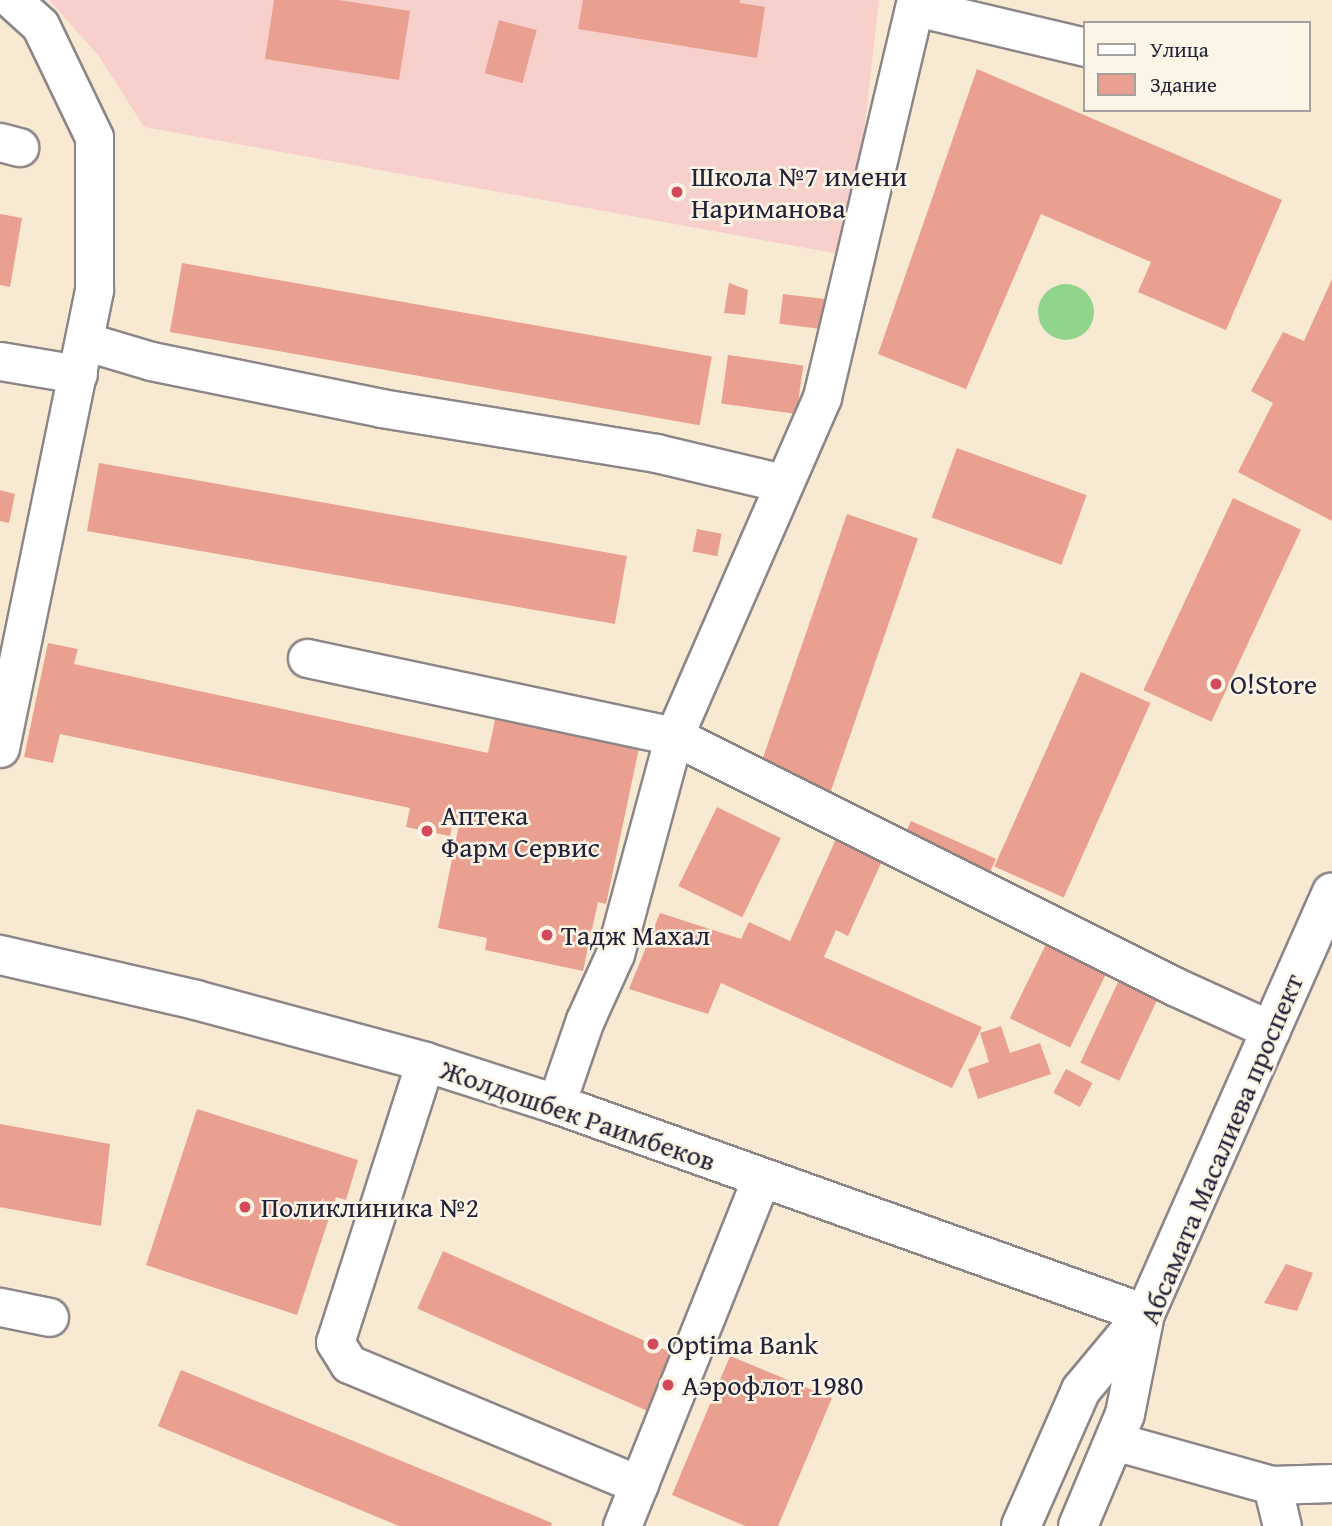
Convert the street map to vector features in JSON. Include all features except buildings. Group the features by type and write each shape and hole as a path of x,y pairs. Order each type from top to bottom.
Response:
{"main road":[{"name":"Абсамата Масалиева проспект","path":"1078,1526 1125,1414 1145,1314 1332,893"},
{"name":"Жолдошбек Раимбеков","path":"0,955 196,1000 425,1062 556,1104 1145,1314"},
{"path":"1021,1526 1081,1390 1145,1314"}],"street":[{"path":"0,748 94,290 94,137 40,25 12,0"},
{"path":"556,1104 585,1020 615,954 674,736 822,397 916,4 1084,47"},
{"path":"0,361 81,358 151,361 381,408 656,453 783,483"},
{"path":"307,658 674,736 1176,987 1271,1030"},
{"path":"425,1062 335,1342 349,1364 639,1485"},
{"path":"622,1526 761,1178"},
{"path":"0,1307 49,1317"},
{"path":"1114,1441 1272,1485 1332,1483"},
{"path":"1272,1485 1282,1526"}],"shaded area":[{"name":"Школа №7 имени Нариманова","path":"49,0 879,0 850,256 144,127 98,55"}],"green space":[{"path":"1066,284 1081,289 1089,297 1094,312 1089,327 1081,335 1066,340 1051,335 1043,327 1038,312 1043,297 1051,289"}],"place":[{"name":"Школа №7 имени Нариманова","path":"677,192"},
{"name":"O!Store","path":"1216,684"},
{"name":"Аптека Фарм Сервис","path":"427,831"},
{"name":"Тадж Махал","path":"547,935"},
{"name":"Поликлиника №2","path":"245,1207"},
{"name":"Optima Bank","path":"653,1344"},
{"name":"Аэрофлот 1980","path":"668,1385"}]}
